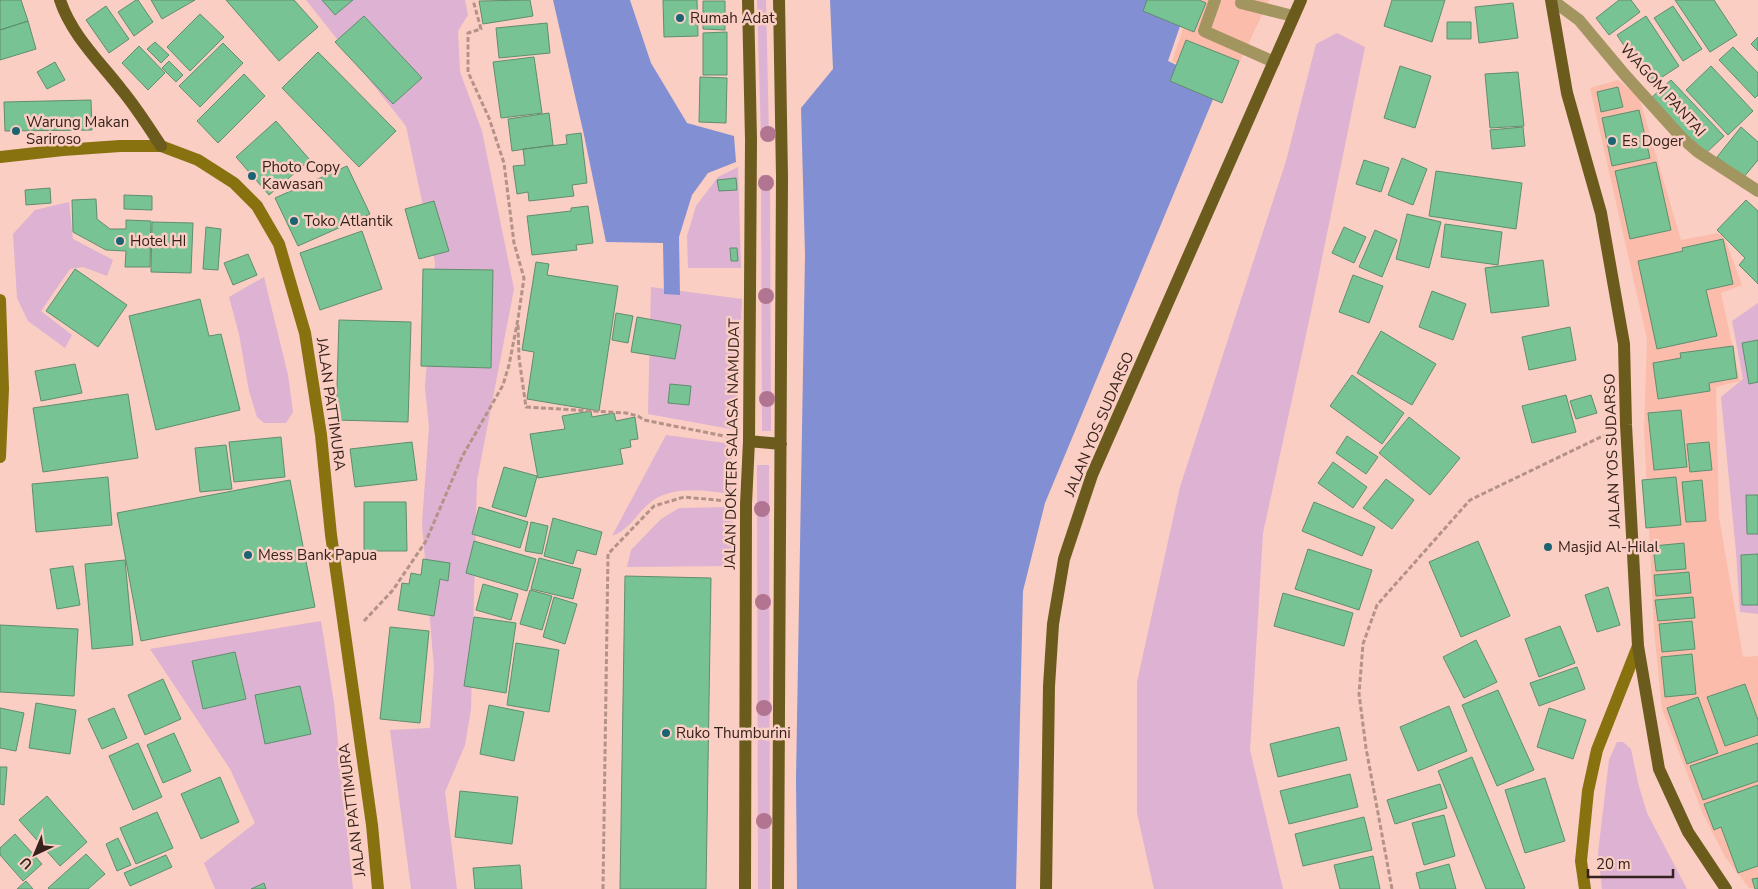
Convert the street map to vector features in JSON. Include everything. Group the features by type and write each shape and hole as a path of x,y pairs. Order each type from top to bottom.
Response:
{"main road":[{"path":"60,0 64,11 87,48 139,112 161,146"},
{"name":"JALAN DOKTER SALASA NAMUDAT","path":"745,889 746,504 749,441 751,140 748,0"},
{"path":"778,889 782,178 779,0"},
{"name":"JALAN YOS SUDARSO","path":"1046,889 1049,686 1053,624 1064,559 1092,475 1300,0"},
{"name":"JALAN YOS SUDARSO","path":"1552,0 1567,93 1601,213 1624,344 1626,425 1638,646 1659,769 1688,832 1726,889"},
{"name":"JALAN PATTIMURA","path":"0,158 120,146 161,146 198,160 234,182 256,206 279,244 305,333 321,435 331,536 372,825 378,889"},
{"path":"0,300 3,388 0,457"},
{"path":"749,441 781,444"},
{"path":"1585,889 1581,861 1588,791 1600,741 1638,646"}],"street":[{"path":"1215,0 1204,31 1274,62"},
{"path":"1242,0 1240,3 1293,16"},
{"name":"WAGOM PANTAI","path":"1552,0 1579,20 1625,75 1682,138 1698,152 1758,191"}],"path":[{"path":"346,640 393,590 426,541 462,457 503,385 509,366 524,278 514,242 504,163 489,118 468,72 468,33 481,29 473,0"},
{"path":"518,320 519,358 526,407 626,413 638,416 644,420 749,441"},
{"path":"1392,889 1366,748 1359,694 1363,644 1376,605 1470,500 1626,425"},
{"path":"603,889 608,554 654,506 684,497 746,504"}],"shaded area":[{"path":"306,0 465,0 468,15 458,31 460,72 482,131 514,289 477,480 471,709 465,745 445,792 457,889 411,889 390,730 430,728 434,668 422,523 429,427 425,387 435,262 406,126"},
{"path":"757,0 766,0 769,137 761,137"},
{"path":"1193,0 1269,0 1228,87 1172,61"},
{"path":"1337,33 1365,47 1312,307 1263,533 1250,750 1283,889 1154,889 1137,813 1137,682 1180,487 1286,161 1316,44"},
{"path":"1618,80 1639,97 1681,240 1718,233 1725,239 1742,285 1721,293 1740,381 1716,387 1719,517 1743,657 1758,656 1758,889 1749,888 1725,857 1703,814 1662,709 1654,630 1644,429 1647,339 1590,88"},
{"path":"738,167 741,268 688,268 687,236 696,206 718,177"},
{"path":"761,175 770,175 771,431 762,431"},
{"path":"69,202 73,239 113,260 107,276 83,267 70,269 41,311 72,335 65,348 28,321 17,298 13,234 35,210"},
{"path":"264,277 288,375 293,412 286,423 264,423 257,417 249,391 239,334 229,297"},
{"path":"651,287 742,299 736,430 648,414"},
{"path":"1758,303 1758,614 1740,612 1721,397 1743,379 1732,321"},
{"path":"666,435 732,444 731,494 696,490 673,492 652,501 625,528 612,536"},
{"path":"757,465 769,465 770,889 758,889"},
{"path":"733,507 732,566 627,567 631,550 661,519 679,508"},
{"path":"321,621 334,703 353,889 215,889 204,863 255,823 230,769 150,649"},
{"path":"1617,742 1623,742 1631,749 1647,813 1687,889 1602,889 1598,853 1609,760"}],"water":[{"path":"553,0 630,0 651,63 687,123 734,136 736,162 708,173 692,195 679,237 680,295 664,294 663,243 606,242"},
{"path":"830,0 1189,0 1168,61 1219,85 1045,503 1023,591 1016,889 797,889 796,779 805,255 801,108 833,69"}],"building":[{"path":"0,0 21,0 28,21 0,30"},
{"path":"138,0 153,22 134,36 118,12"},
{"path":"151,0 195,0 162,19"},
{"path":"226,0 294,0 318,27 279,61"},
{"path":"322,0 353,0 335,15"},
{"path":"530,0 533,16 483,24 479,1"},
{"name":"Rumah Adat","path":"663,0 697,0 698,36 664,37"},
{"path":"1147,0 1199,0 1206,3 1194,32 1143,11"},
{"path":"1392,0 1445,0 1432,42 1384,26"},
{"path":"1619,0 1631,0 1640,12 1609,35 1596,18"},
{"path":"1675,0 1714,0 1737,35 1710,52"},
{"path":"703,1 725,1 725,30 703,29"},
{"path":"1513,3 1518,38 1479,43 1475,7"},
{"path":"106,6 129,39 109,53 86,20"},
{"path":"1673,6 1702,49 1683,61 1654,18"},
{"path":"200,14 224,37 190,71 167,47"},
{"path":"364,16 422,78 393,104 335,42"},
{"path":"1646,16 1679,66 1650,85 1617,35"},
{"path":"28,21 36,49 0,60 0,30"},
{"path":"1447,22 1471,22 1471,39 1447,39"},
{"path":"547,23 550,53 499,58 496,28"},
{"path":"727,32 727,75 703,75 703,33"},
{"path":"1758,37 1758,51 1751,44"},
{"path":"1186,40 1239,61 1222,103 1170,81"},
{"path":"155,42 169,55 161,63 147,49"},
{"path":"223,43 243,63 200,107 179,86"},
{"path":"139,46 165,73 148,90 122,63"},
{"path":"1733,47 1758,73 1758,95 1755,98 1719,60"},
{"path":"318,52 396,131 359,167 282,88"},
{"path":"534,57 542,113 501,118 493,62"},
{"path":"169,61 183,75 176,82 162,68"},
{"path":"55,62 65,80 47,89 37,72"},
{"path":"1400,66 1431,76 1415,128 1384,118"},
{"path":"1711,66 1753,111 1728,135 1686,90"},
{"path":"1518,72 1524,126 1490,128 1485,74"},
{"path":"244,74 265,96 218,143 197,121"},
{"path":"700,77 727,78 726,123 699,122"},
{"path":"1671,80 1724,136 1704,155 1651,98"},
{"path":"1618,87 1623,107 1601,112 1597,92"},
{"path":"91,100 92,130 5,131 4,102"},
{"path":"1639,110 1650,158 1612,166 1602,118"},
{"path":"549,113 553,145 512,151 508,119"},
{"path":"276,121 310,160 269,195 236,157"},
{"path":"1523,127 1525,146 1492,149 1490,130"},
{"path":"1741,127 1758,142 1758,160 1743,178 1717,157"},
{"path":"581,133 587,183 572,185 574,196 529,201 528,192 517,194 513,166 525,165 523,149 567,144 566,135"},
{"path":"1402,158 1427,169 1413,205 1388,195"},
{"path":"1364,160 1389,168 1381,192 1356,184"},
{"path":"1656,162 1671,230 1630,239 1615,171"},
{"path":"347,166 370,214 298,246 275,198"},
{"path":"1436,171 1522,183 1516,229 1429,216"},
{"path":"736,178 737,190 719,191 717,180"},
{"path":"50,188 51,203 26,205 25,190"},
{"path":"124,195 152,196 152,210 124,209"},
{"name":"Hotel HI","path":"96,199 97,219 110,229 126,229 126,220 151,221 150,267 125,267 126,251 106,250 73,232 72,200"},
{"path":"1746,200 1758,211 1758,284 1739,265 1745,258 1717,230"},
{"path":"434,201 449,251 419,259 405,209"},
{"path":"588,206 593,243 576,245 577,250 532,255 527,216 571,211 571,208"},
{"path":"1407,214 1441,222 1429,268 1396,259"},
{"path":"152,222 193,223 191,273 151,272"},
{"path":"1445,224 1502,232 1498,265 1441,257"},
{"path":"206,227 221,229 218,270 203,269"},
{"path":"1344,227 1366,237 1354,263 1332,253"},
{"path":"1375,230 1397,240 1382,277 1359,267"},
{"path":"362,231 382,289 320,310 300,253"},
{"path":"1723,239 1733,284 1706,290 1717,336 1657,349 1638,261 1683,251 1682,248"},
{"path":"730,248 737,248 738,261 731,261"},
{"path":"248,254 257,275 233,285 224,263"},
{"path":"1543,260 1549,306 1491,313 1485,268"},
{"path":"536,262 549,264 547,275 618,286 599,411 527,399 534,352 522,350"},
{"path":"75,269 127,305 98,347 46,311"},
{"path":"423,269 493,270 491,368 421,366"},
{"path":"1353,275 1383,286 1369,323 1339,312"},
{"path":"1432,291 1466,304 1453,340 1419,327"},
{"path":"200,299 209,336 221,334 240,410 156,430 129,316"},
{"path":"616,313 633,316 628,343 612,340"},
{"path":"637,317 681,325 675,359 631,352"},
{"path":"339,320 411,322 408,422 336,420"},
{"path":"1570,327 1576,360 1529,370 1522,337"},
{"path":"1381,331 1436,364 1412,405 1357,373"},
{"path":"1758,340 1758,382 1749,384 1742,343"},
{"path":"1733,346 1737,378 1709,383 1710,391 1658,399 1653,363 1681,358 1680,353"},
{"path":"75,364 82,393 41,401 35,371"},
{"path":"1352,375 1404,413 1382,444 1330,406"},
{"path":"670,384 691,386 689,405 668,403"},
{"path":"128,394 138,458 43,472 33,408"},
{"path":"1566,395 1576,432 1532,443 1522,406"},
{"path":"1591,395 1597,413 1576,419 1570,401"},
{"path":"1681,410 1687,467 1654,470 1648,413"},
{"path":"591,411 592,417 614,413 616,421 635,417 638,439 630,440 631,447 620,449 623,464 538,478 530,434 565,429 562,416"},
{"path":"1409,417 1460,458 1430,495 1379,453"},
{"path":"1347,436 1378,457 1366,474 1336,453"},
{"path":"281,437 285,477 234,482 229,442"},
{"path":"412,442 417,480 355,487 350,449"},
{"path":"1709,442 1712,470 1690,472 1687,444"},
{"path":"226,445 232,489 200,492 195,448"},
{"path":"1333,462 1367,487 1353,508 1318,483"},
{"path":"504,467 537,476 526,517 492,507"},
{"path":"108,477 112,525 36,532 32,484"},
{"path":"1676,477 1681,525 1646,528 1642,480"},
{"path":"1386,479 1414,500 1392,529 1363,508"},
{"name":"Mess Bank Papua","path":"290,480 315,607 141,641 117,513"},
{"path":"1702,480 1706,521 1686,522 1682,482"},
{"path":"1746,495 1758,495 1758,534 1747,534"},
{"path":"364,502 406,502 407,551 364,551"},
{"path":"1314,502 1375,527 1362,556 1302,531"},
{"path":"479,507 528,522 520,548 472,534"},
{"path":"553,518 602,532 596,555 577,550 573,564 544,556"},
{"path":"531,522 548,526 542,554 525,551"},
{"path":"474,541 536,559 527,591 466,573"},
{"path":"1478,541 1510,616 1461,637 1429,562"},
{"path":"1684,543 1686,569 1656,571 1653,546"},
{"path":"1308,549 1372,570 1359,610 1295,589"},
{"path":"1758,554 1758,605 1742,605 1741,555"},
{"path":"539,558 581,569 573,599 531,589"},
{"path":"423,559 450,563 448,581 440,579 434,616 398,610 402,583 409,584 411,573 421,575"},
{"path":"125,560 133,645 92,649 85,564"},
{"path":"73,566 80,605 57,609 50,569"},
{"path":"1689,572 1691,593 1656,596 1654,575"},
{"name":"Ruko Thumburini","path":"625,576 711,578 706,889 620,889"},
{"path":"483,584 518,594 511,620 476,610"},
{"path":"1608,587 1620,625 1597,632 1585,595"},
{"path":"530,590 552,596 542,630 520,624"},
{"path":"1283,593 1353,613 1344,646 1274,626"},
{"path":"554,597 577,604 565,644 543,637"},
{"path":"1693,597 1695,618 1658,621 1655,600"},
{"path":"474,617 516,623 506,693 464,686"},
{"path":"1692,621 1695,649 1662,652 1659,624"},
{"path":"0,625 78,629 74,696 0,692"},
{"path":"1560,626 1575,663 1539,677 1525,639"},
{"path":"390,627 429,631 420,723 380,719"},
{"path":"1476,640 1497,682 1464,698 1443,657"},
{"path":"516,643 559,650 549,712 507,705"},
{"path":"235,652 246,699 203,709 192,661"},
{"path":"1692,654 1696,694 1665,697 1661,657"},
{"path":"1577,667 1585,689 1539,706 1530,683"},
{"path":"163,679 181,719 145,735 128,695"},
{"path":"1745,684 1758,720 1758,735 1725,746 1707,697"},
{"path":"300,686 311,734 265,744 255,695"},
{"path":"1498,690 1534,770 1497,786 1462,705"},
{"path":"1698,697 1718,753 1687,764 1667,708"},
{"path":"36,703 76,710 70,754 29,748"},
{"path":"489,705 524,712 514,761 480,754"},
{"path":"1449,706 1467,751 1418,771 1400,727"},
{"path":"0,708 24,713 16,751 0,748"},
{"path":"114,708 127,738 102,749 88,719"},
{"path":"1549,708 1586,720 1573,759 1537,747"},
{"path":"1339,727 1347,760 1278,777 1270,744"},
{"path":"174,733 191,771 163,783 147,745"},
{"path":"138,743 162,797 133,810 109,756"},
{"path":"1758,743 1758,781 1703,800 1690,766"},
{"path":"1472,757 1525,888 1523,889 1486,889 1438,771"},
{"path":"0,767 7,767 4,805 0,804"},
{"path":"1350,774 1358,807 1289,824 1280,791"},
{"path":"220,777 239,822 201,839 181,794"},
{"path":"1545,778 1565,841 1525,853 1505,790"},
{"path":"1440,784 1447,808 1395,824 1387,800"},
{"path":"1758,785 1758,866 1738,873 1721,827 1714,830 1704,804"},
{"path":"460,791 518,797 512,844 455,837"},
{"path":"47,796 87,842 60,866 19,820"},
{"path":"157,812 173,848 136,864 120,828"},
{"path":"1444,815 1455,856 1424,865 1412,823"},
{"path":"1364,817 1372,850 1303,866 1295,834"},
{"path":"15,834 42,864 23,881 0,855 0,848"},
{"path":"118,838 131,865 117,871 106,844"},
{"path":"86,854 105,874 88,889 48,888"},
{"path":"166,855 172,867 130,886 124,873"},
{"path":"1373,856 1380,889 1340,889 1334,865"},
{"path":"1449,864 1456,889 1420,889 1416,873"},
{"path":"520,865 522,889 475,889 473,868"},
{"path":"1758,878 1758,889 1755,889 1752,879"},
{"path":"26,881 33,889 17,889"},
{"path":"264,883 266,889 251,889"}],"place":[{"name":"Rumah Adat","path":"680,18"},
{"name":"Warung Makan Sariroso","path":"16,131"},
{"name":"Es Doger","path":"1612,141"},
{"name":"Photo Copy Kawasan","path":"252,176"},
{"name":"Toko Atlantik","path":"294,221"},
{"name":"Hotel HI","path":"120,241"},
{"name":"Masjid Al-Hilal","path":"1548,547"},
{"name":"Mess Bank Papua","path":"248,555"},
{"name":"Ruko Thumburini","path":"666,733"}]}
